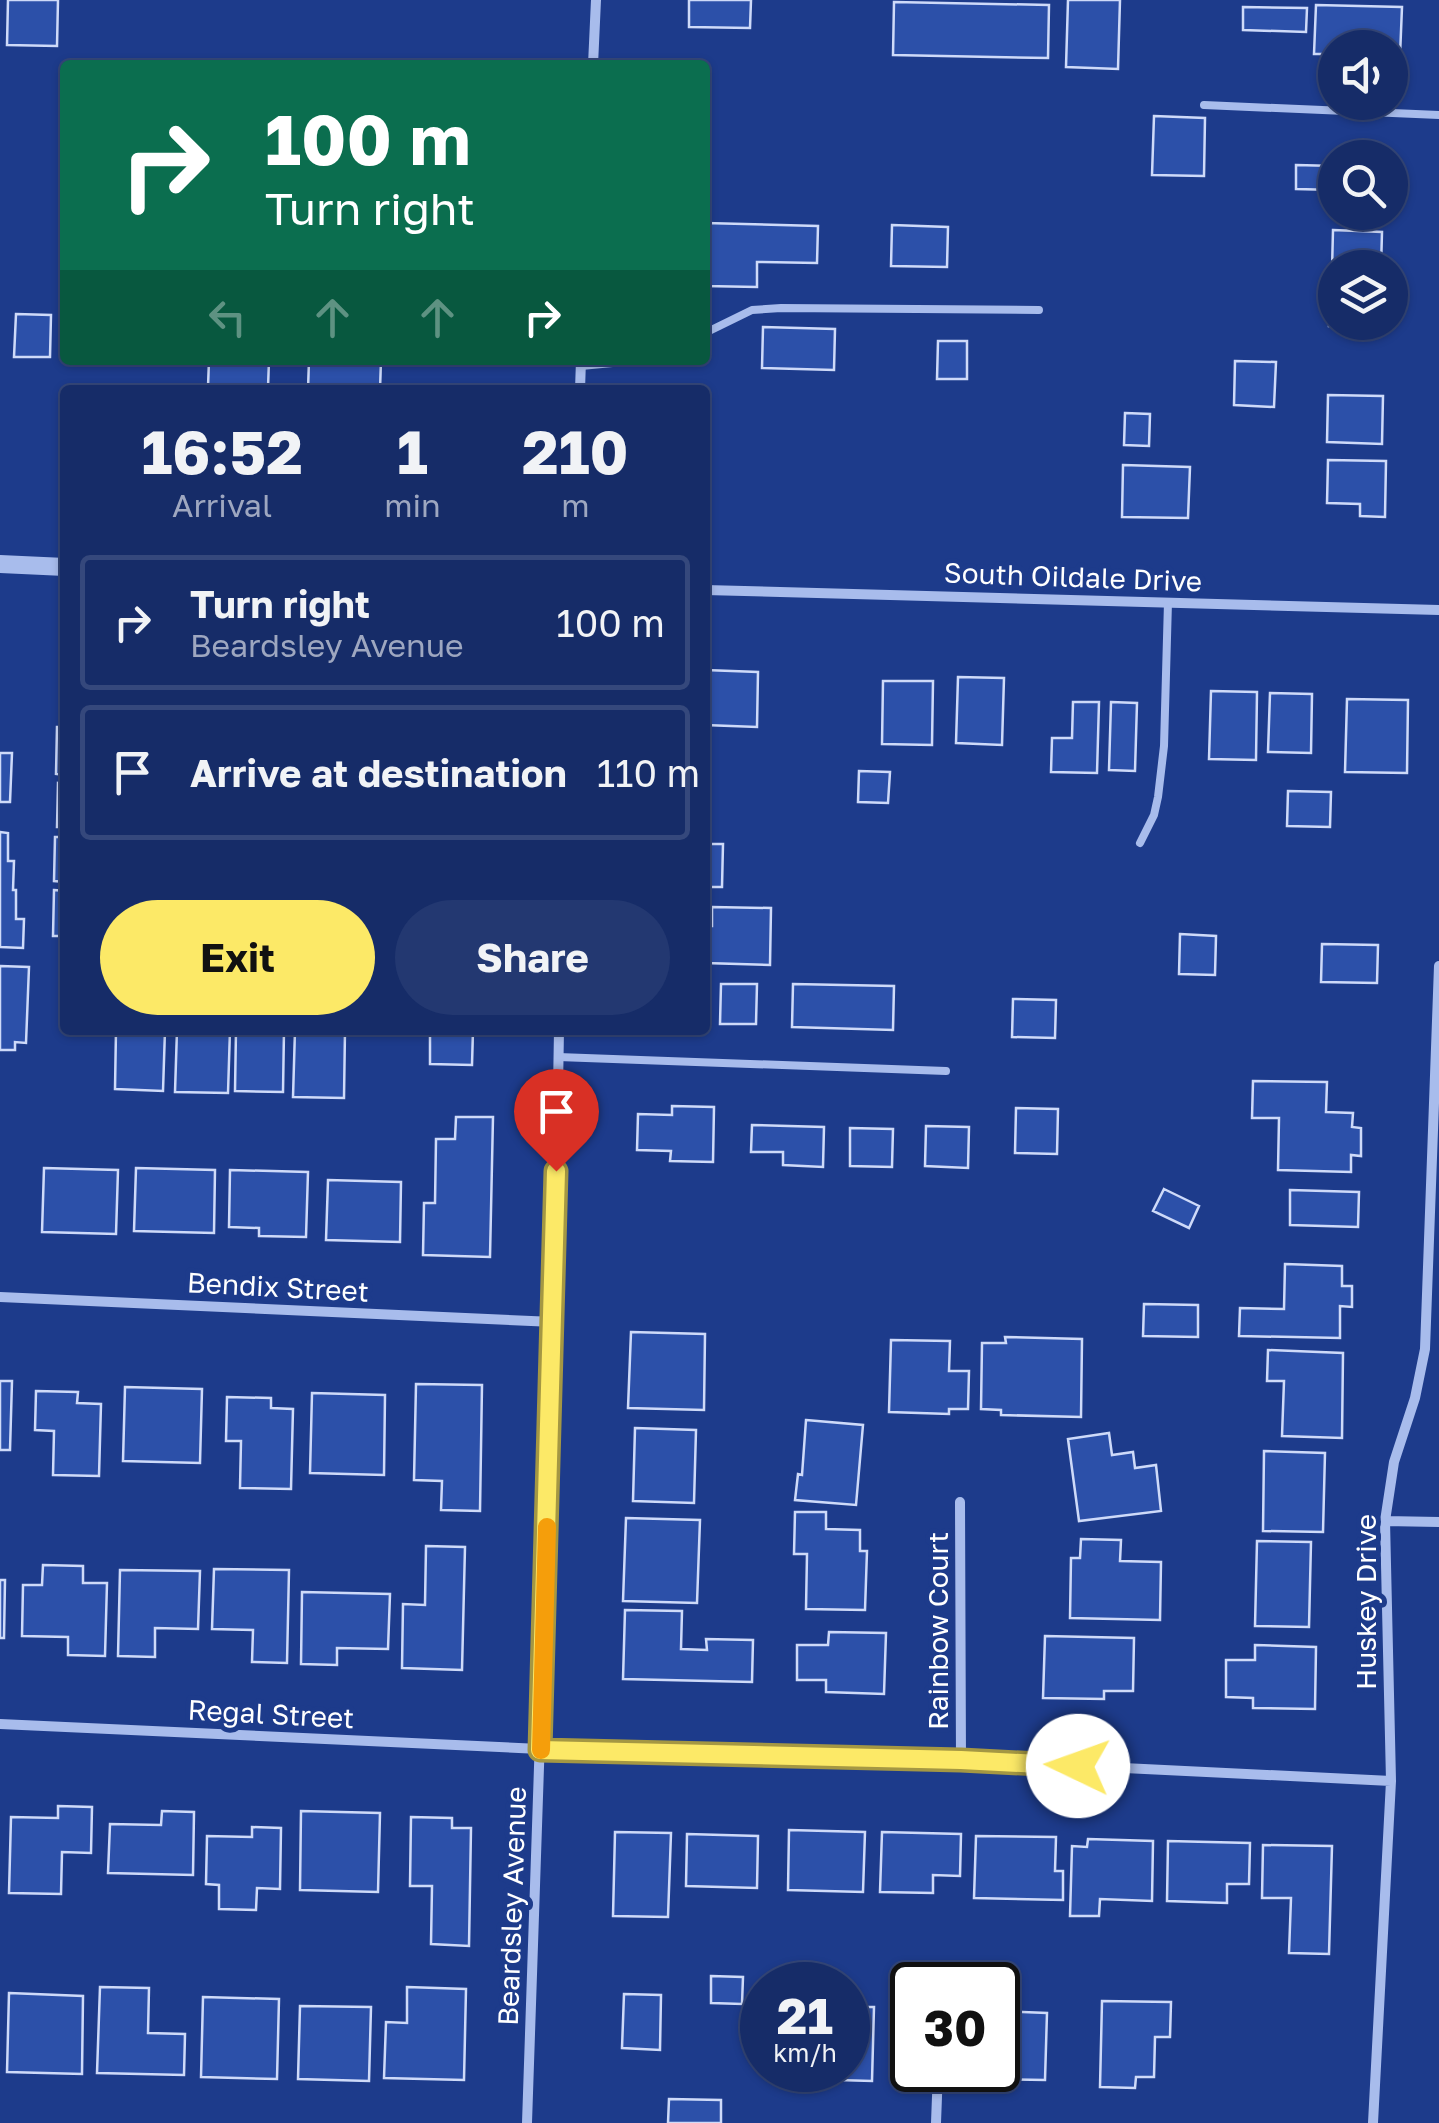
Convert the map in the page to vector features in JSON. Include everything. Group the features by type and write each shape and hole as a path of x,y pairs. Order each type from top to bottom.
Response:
{"street":[{"path":"593,60 596,0"},
{"path":"0,564 60,566"},
{"name":"South Oildale Drive","path":"710,590 1439,610"},
{"name":"Huskey Drive","path":"1373,2123 1390,1782 1385,1520 1394,1462 1415,1398 1425,1349 1436,1131 1439,966"},
{"name":"Beardsley Avenue","path":"528,2123 554,1322 558,1035"},
{"name":"Bendix Street","path":"0,1297 554,1322"},
{"name":"Rainbow Court","path":"960,1502 961,1760"},
{"path":"1385,1520 1439,1522"},
{"name":"Regal Street","path":"0,1724 540,1750 961,1760 1390,1782"},
{"path":"936,2123 937,2092"}],"lane":[{"path":"1204,105 1439,116"},
{"path":"710,331 752,310 781,308 1039,310"},
{"path":"1140,843 1154,815 1164,746 1168,602"},
{"path":"558,1057 946,1071"}],"building":[{"path":"8,0 58,0 57,46 7,45"},
{"path":"689,0 751,0 750,28 689,27"},
{"path":"1068,0 1120,0 1118,69 1066,67"},
{"path":"894,2 1049,5 1048,58 893,55"},
{"path":"1316,5 1402,7 1401,30 1318,30 1318,54 1314,54"},
{"path":"1243,7 1307,8 1306,32 1243,30"},
{"path":"1154,116 1205,118 1204,176 1152,175"},
{"path":"1296,165 1318,166 1318,190 1296,189"},
{"path":"710,223 818,226 817,263 757,262 757,287 710,286"},
{"path":"892,225 948,227 947,267 891,266"},
{"path":"1333,230 1382,232 1382,250 1332,250"},
{"path":"16,314 51,315 50,357 14,357"},
{"path":"763,327 835,329 834,370 762,368"},
{"path":"938,341 967,341 967,379 937,379"},
{"path":"1235,361 1276,362 1274,407 1234,405"},
{"path":"209,365 269,365 268,385 208,385"},
{"path":"309,365 381,365 380,385 308,385"},
{"path":"1328,395 1383,396 1382,444 1327,442"},
{"path":"1125,413 1150,414 1149,446 1124,445"},
{"path":"1328,460 1386,461 1385,517 1360,516 1360,504 1327,503"},
{"path":"1123,465 1190,467 1188,518 1122,517"},
{"path":"710,670 758,672 757,727 710,725"},
{"path":"958,677 1004,678 1002,745 956,743"},
{"path":"883,681 933,681 932,745 882,744"},
{"path":"1211,691 1257,692 1256,760 1209,759"},
{"path":"1270,693 1312,694 1311,753 1268,752"},
{"path":"1347,699 1408,700 1407,773 1345,772"},
{"path":"1073,702 1099,702 1097,773 1051,772 1052,738 1072,738"},
{"path":"1111,702 1137,703 1135,771 1109,770"},
{"path":"57,727 60,727 60,774 56,774"},
{"path":"0,753 12,753 10,802 0,802"},
{"path":"859,771 890,772 888,803 858,802"},
{"path":"58,783 60,827 57,827"},
{"path":"1288,791 1331,792 1330,827 1287,826"},
{"path":"0,832 8,833 8,861 14,861 16,919 24,919 23,948 0,947"},
{"path":"55,837 60,837 60,882 54,881"},
{"path":"710,844 723,844 722,887 710,887"},
{"path":"54,890 60,891 60,936 53,936"},
{"path":"712,907 771,908 770,965 710,963"},
{"path":"1180,934 1216,936 1215,975 1179,974"},
{"path":"1322,944 1378,945 1377,983 1321,982"},
{"path":"0,966 29,967 26,1043 15,1042 15,1050 0,1050"},
{"path":"721,984 757,984 756,1024 720,1024"},
{"path":"793,984 894,986 893,1030 792,1027"},
{"path":"1013,999 1056,1000 1055,1038 1012,1037"},
{"path":"116,1035 165,1035 163,1091 115,1089"},
{"path":"177,1035 230,1035 228,1093 175,1092"},
{"path":"236,1035 284,1035 283,1092 235,1091"},
{"path":"295,1035 345,1035 344,1098 293,1097"},
{"path":"430,1035 473,1035 472,1065 430,1064"},
{"path":"1253,1081 1327,1082 1326,1112 1353,1113 1352,1127 1361,1128 1361,1156 1351,1155 1351,1172 1278,1170 1279,1118 1252,1118"},
{"path":"672,1106 714,1107 713,1162 670,1161 671,1151 637,1150 638,1114 672,1115"},
{"path":"1016,1108 1058,1109 1057,1154 1015,1153"},
{"path":"456,1117 493,1117 490,1257 423,1255 424,1203 435,1203 436,1139 455,1139"},
{"path":"752,1125 824,1127 823,1167 783,1165 783,1152 751,1152"},
{"path":"926,1126 969,1127 968,1168 925,1166"},
{"path":"850,1128 893,1129 892,1167 850,1166"},
{"path":"44,1168 118,1170 116,1234 42,1232"},
{"path":"136,1168 215,1170 214,1233 134,1231"},
{"path":"230,1170 308,1172 306,1237 259,1236 259,1228 229,1227"},
{"path":"328,1180 401,1182 400,1242 326,1240"},
{"path":"1164,1189 1199,1206 1189,1228 1153,1211"},
{"path":"1290,1190 1359,1192 1358,1227 1290,1225"},
{"path":"1285,1264 1342,1266 1342,1286 1352,1286 1352,1307 1340,1306 1340,1338 1239,1336 1240,1308 1284,1309"},
{"path":"1144,1304 1198,1305 1198,1337 1143,1336"},
{"path":"631,1332 705,1334 704,1410 628,1408"},
{"path":"1005,1337 1082,1339 1081,1417 1001,1415 1001,1410 981,1409 982,1343 1006,1343"},
{"path":"891,1340 950,1341 949,1371 969,1371 968,1409 949,1409 949,1414 889,1412"},
{"path":"1268,1350 1343,1353 1342,1438 1282,1436 1284,1381 1267,1381"},
{"path":"0,1381 12,1381 10,1450 0,1450"},
{"path":"416,1384 482,1385 480,1511 441,1510 442,1481 414,1480"},
{"path":"125,1387 202,1389 200,1463 123,1461"},
{"path":"36,1391 78,1392 77,1403 101,1404 99,1476 53,1475 54,1431 35,1430"},
{"path":"312,1393 385,1395 384,1475 310,1473"},
{"path":"227,1397 271,1398 271,1408 293,1409 291,1489 240,1488 241,1441 226,1441"},
{"path":"806,1420 863,1425 856,1505 795,1500 798,1474 802,1475"},
{"path":"635,1428 696,1430 694,1503 633,1501"},
{"path":"1109,1433 1112,1455 1133,1452 1135,1468 1156,1465 1161,1511 1079,1521 1068,1439"},
{"path":"1264,1451 1325,1453 1323,1532 1263,1531"},
{"path":"795,1512 826,1512 826,1529 860,1530 860,1551 867,1551 865,1610 806,1609 807,1554 794,1554"},
{"path":"626,1518 700,1520 697,1603 623,1601"},
{"path":"1081,1539 1121,1540 1120,1561 1161,1562 1160,1620 1070,1618 1071,1558 1080,1558"},
{"path":"1257,1541 1311,1542 1309,1627 1255,1626"},
{"path":"426,1546 465,1547 462,1670 402,1668 403,1604 425,1605"},
{"path":"43,1565 83,1566 83,1583 107,1583 105,1656 68,1655 68,1637 22,1636 23,1585 42,1585"},
{"path":"214,1569 289,1570 287,1663 252,1662 253,1630 212,1629"},
{"path":"120,1570 200,1571 198,1629 155,1628 155,1657 118,1656"},
{"path":"0,1580 5,1580 4,1638 0,1638"},
{"path":"302,1592 390,1594 388,1649 337,1648 337,1665 301,1664"},
{"path":"625,1610 682,1611 681,1649 707,1650 706,1639 753,1640 752,1682 623,1679"},
{"path":"829,1632 886,1633 884,1694 826,1692 826,1680 797,1680 797,1645 828,1645"},
{"path":"1045,1636 1134,1638 1133,1691 1104,1691 1104,1699 1043,1698"},
{"path":"1255,1645 1316,1647 1315,1709 1253,1708 1253,1698 1226,1697 1226,1660 1255,1660"},
{"path":"58,1806 92,1807 91,1853 62,1852 61,1894 9,1893 11,1817 58,1818"},
{"path":"162,1811 194,1812 193,1875 108,1873 110,1824 161,1825"},
{"path":"301,1811 380,1813 378,1892 300,1890"},
{"path":"411,1817 452,1818 452,1828 471,1828 469,1946 431,1944 432,1886 410,1886"},
{"path":"252,1827 281,1828 280,1889 257,1888 256,1910 219,1909 219,1885 206,1884 207,1836 252,1837"},
{"path":"789,1830 865,1832 863,1892 788,1890"},
{"path":"615,1832 671,1833 668,1917 613,1916"},
{"path":"882,1832 961,1834 960,1876 933,1875 933,1893 880,1892"},
{"path":"687,1834 758,1836 757,1888 686,1886"},
{"path":"976,1836 1056,1837 1055,1871 1063,1871 1063,1900 974,1898"},
{"path":"1088,1839 1153,1841 1152,1901 1100,1899 1099,1916 1070,1916 1072,1846 1087,1847"},
{"path":"1168,1841 1250,1843 1249,1884 1227,1884 1227,1903 1167,1901"},
{"path":"1263,1845 1332,1846 1329,1954 1289,1953 1291,1898 1262,1898"},
{"path":"711,1976 740,1977 740,2004 711,2003"},
{"path":"100,1987 149,1988 148,2033 185,2034 184,2075 97,2073"},
{"path":"407,1987 466,1989 464,2080 384,2078 386,2022 407,2023"},
{"path":"9,1993 83,1996 82,2074 7,2072"},
{"path":"624,1994 661,1995 660,2050 622,2048"},
{"path":"203,1997 279,1999 277,2079 201,2077"},
{"path":"1102,2001 1171,2002 1170,2037 1155,2037 1154,2077 1136,2077 1135,2088 1100,2087"},
{"path":"300,2006 371,2007 369,2081 298,2079"},
{"path":"870,2007 874,2007 872,2081"},
{"path":"1020,2012 1047,2013 1045,2080 1020,2079"},
{"path":"669,2099 721,2100 721,2123 668,2123"}],"slow traffic":[{"path":"541,1750 547,1527"}],"route":[{"path":"556,1171 540,1750 1078,1766"}]}
